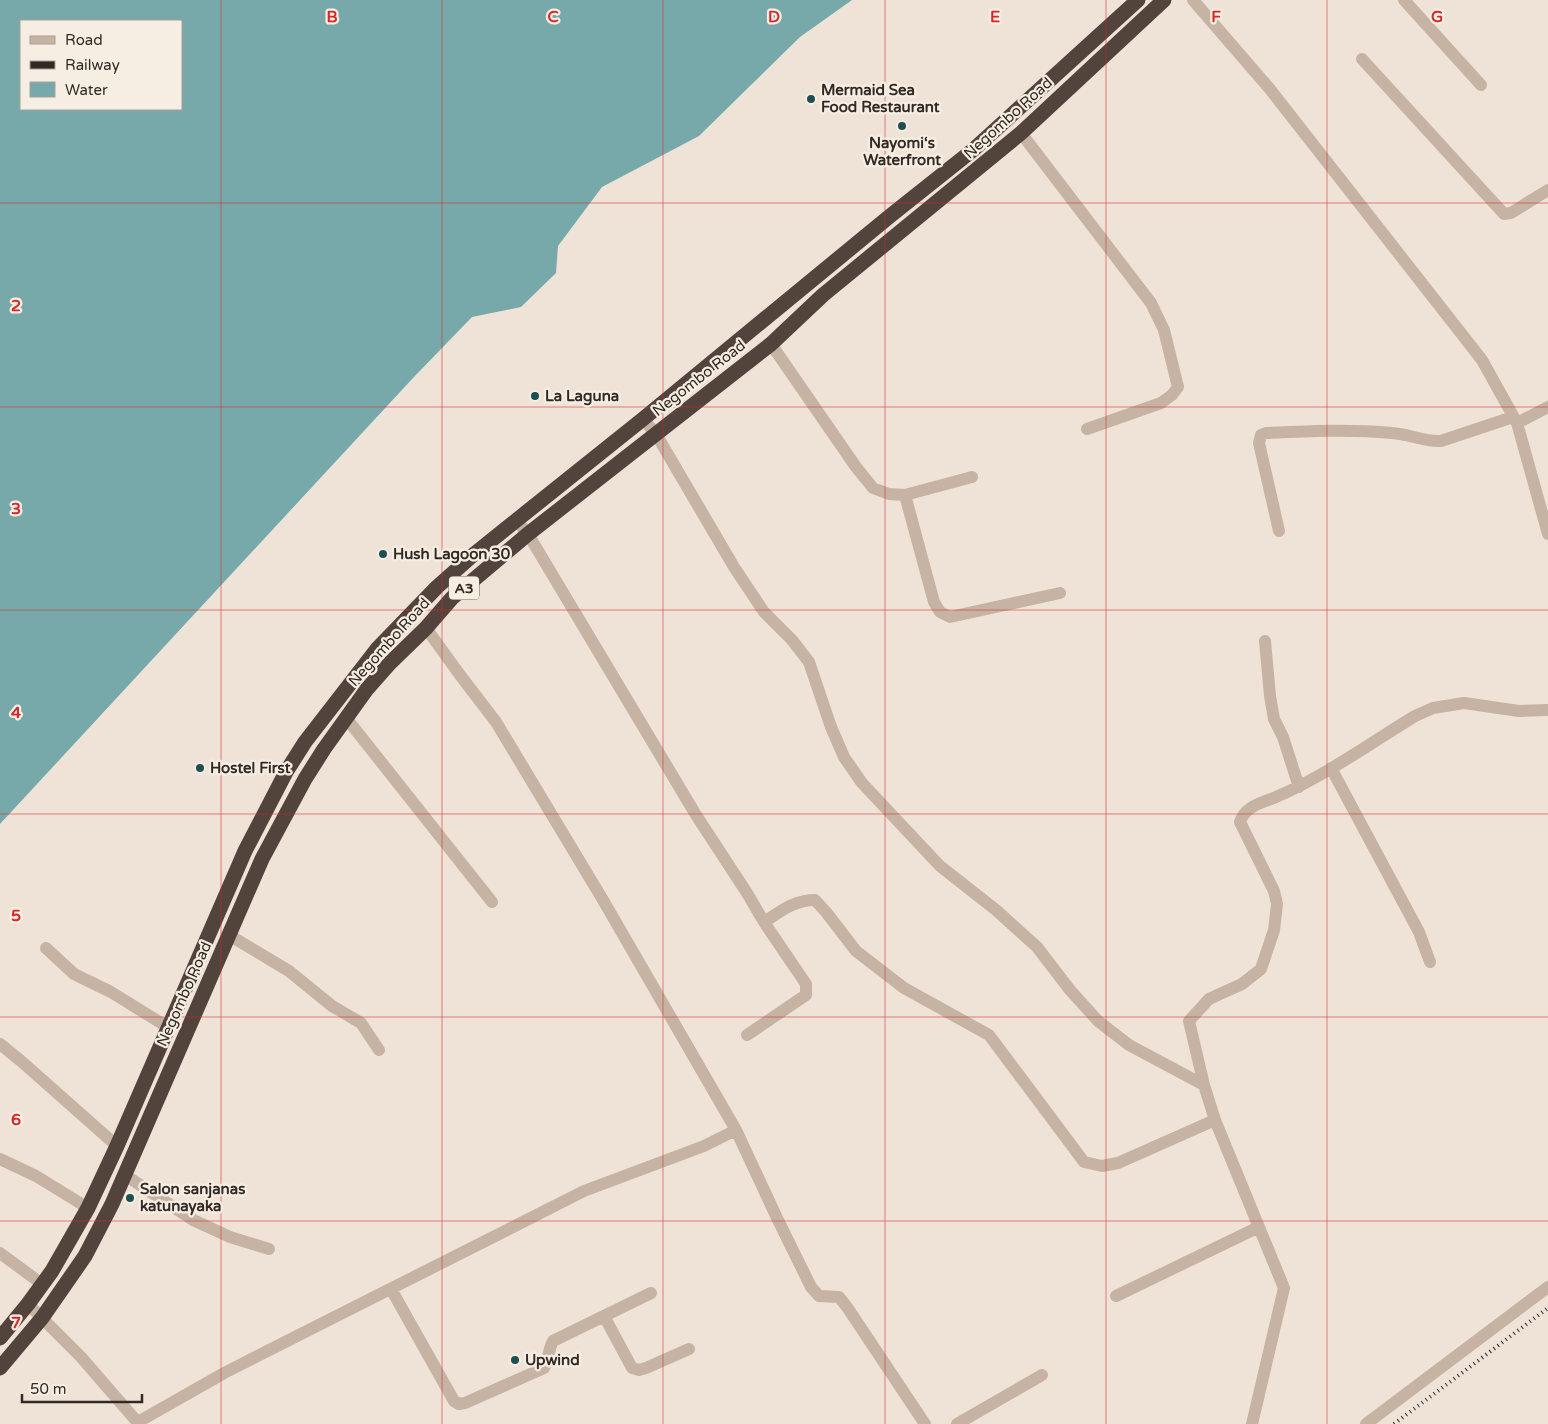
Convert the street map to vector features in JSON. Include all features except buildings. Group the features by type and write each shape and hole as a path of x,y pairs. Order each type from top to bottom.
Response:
{"highway":[{"name":"Negombo Road","path":"0,1338 52,1271 88,1208 169,1028 245,851 286,772 305,742 377,649 409,615 474,555 973,150 1138,0"},
{"name":"Negombo Road","path":"0,1368 42,1318 85,1256 125,1175 262,859 319,757 367,689 452,598 528,534 771,344 823,295 1021,133 1164,0"}],"street":[{"path":"1193,0 1269,88 1482,360 1515,420 1548,534"},
{"path":"1404,0 1481,85"},
{"path":"1362,59 1504,214 1511,213 1548,190"},
{"path":"1021,133 1151,303 1164,330 1178,387 1172,396 1161,403 1087,429"},
{"path":"771,344 856,467 873,488 890,494 905,495 972,478"},
{"path":"1279,531 1259,443 1260,436 1266,433 1329,430 1395,433 1431,441 1441,441 1515,420 1548,407"},
{"path":"644,418 656,434 734,567 764,612 792,640 809,662 831,727 844,757 862,783 940,866 996,910 1037,947 1070,990 1098,1021 1129,1045 1204,1085"},
{"path":"905,495 934,602 940,612 950,617 1060,593"},
{"path":"517,521 528,534 696,815 806,984 806,995 747,1035"},
{"path":"426,628 496,722 603,900 736,1130 811,1287 819,1296 839,1297 848,1307 925,1424"},
{"path":"1265,641 1274,718 1283,737 1299,787"},
{"path":"1252,1424 1284,1288 1215,1120 1204,1085 1189,1021 1210,999 1242,984 1262,969 1274,930 1278,904 1274,891 1240,822 1242,815 1249,808 1299,787 1415,716 1433,708 1464,703 1519,712 1548,710"},
{"path":"347,719 492,902"},
{"path":"1331,768 1419,932 1430,962"},
{"path":"764,922 802,900 815,900 856,951 870,962 904,988 989,1035 1084,1162 1102,1166 1118,1163 1215,1120"},
{"path":"229,934 288,971 332,1006 361,1023 379,1050"},
{"path":"46,948 74,974 111,992 169,1028"},
{"path":"0,1044 117,1146"},
{"path":"28,1304 81,1357 139,1423 226,1372 584,1191 704,1146 736,1130"},
{"path":"0,1159 36,1176 88,1208"},
{"path":"125,1175 193,1220 230,1237 269,1249"},
{"path":"1116,1296 1259,1227"},
{"path":"0,1253 42,1284"},
{"path":"1366,1424 1548,1287"},
{"path":"391,1289 454,1401 460,1404 465,1404 544,1368 548,1362 550,1347 553,1342 651,1293"},
{"path":"604,1316 632,1368 639,1370 646,1368 689,1349"},
{"path":"957,1424 1042,1375"}],"water":[{"path":"0,0 852,0 800,37 699,136 602,187 558,246 556,273 521,307 472,317 413,378 0,824"}],"railway":[{"path":"1394,1424 1548,1308"}],"place":[{"name":"Mermaid Sea Food Restaurant","path":"811,99"},
{"name":"Nayomi‘s Waterfront","path":"902,126"},
{"name":"La Laguna","path":"535,396"},
{"name":"Hush Lagoon 30","path":"383,554"},
{"name":"Hostel First","path":"200,768"},
{"name":"Salon sanjanas katunayaka","path":"130,1198"},
{"name":"Upwind","path":"515,1360"}]}
